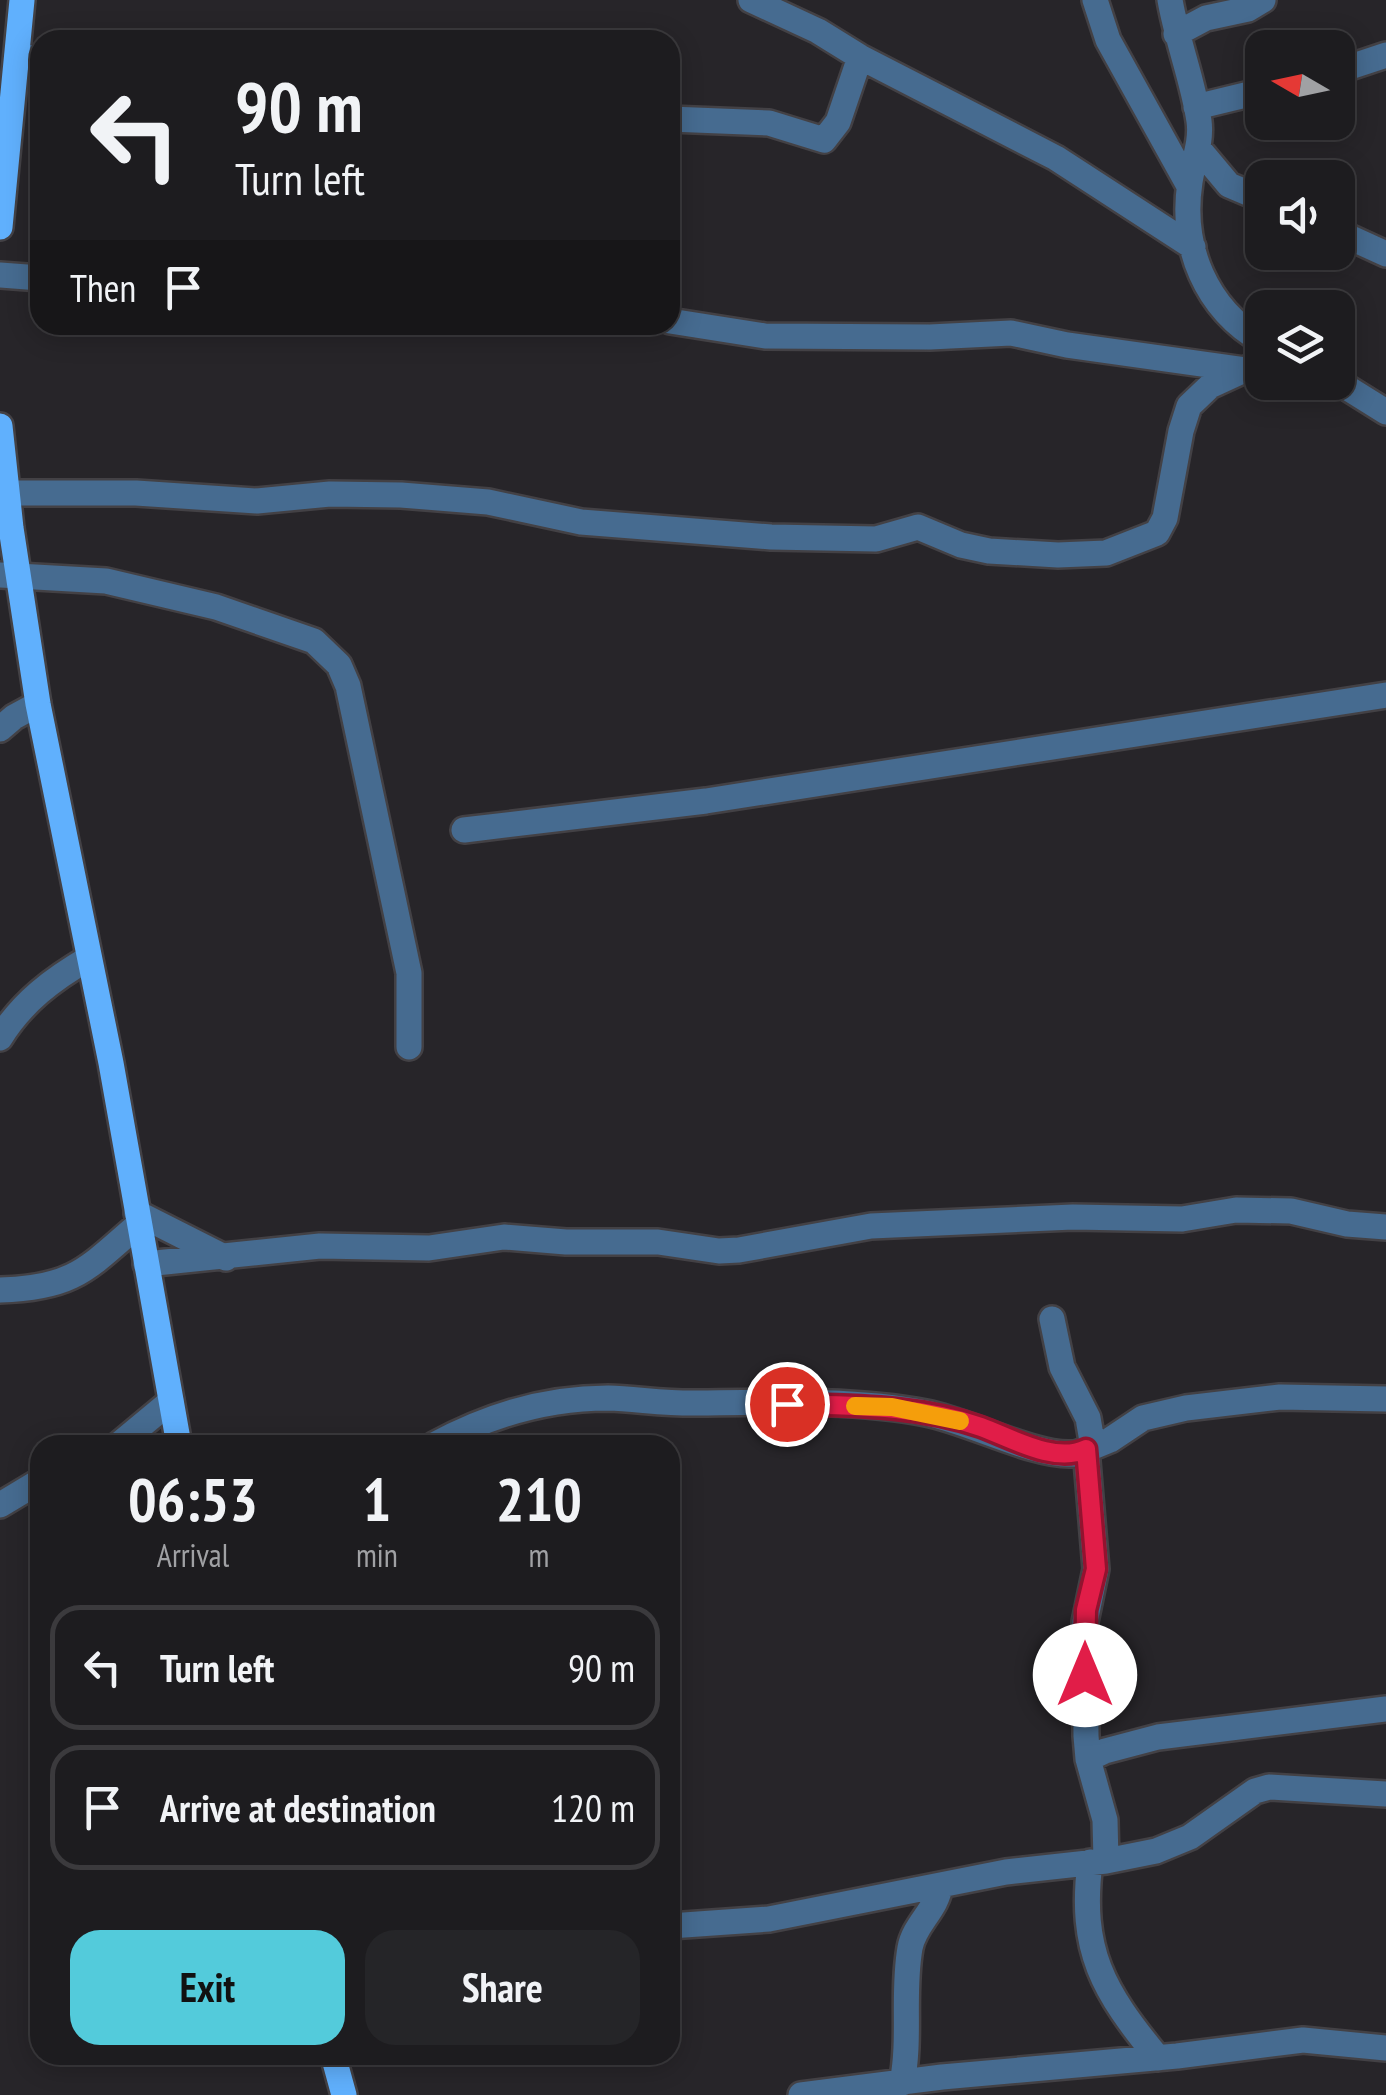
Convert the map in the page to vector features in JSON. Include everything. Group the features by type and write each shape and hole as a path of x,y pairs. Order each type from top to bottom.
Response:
{"main road":[{"path":"0,227 3,167 29,57 22,0"},
{"path":"0,426 9,574 89,958 177,1435"},
{"path":"336,2065 344,2095"}],"street":[{"path":"751,0 818,31 860,57 1056,158 1193,247"},
{"path":"1095,0 1108,40 1188,171 1245,192"},
{"path":"1170,0 1200,122 1188,171 1187,210 1193,247 1206,289 1245,331"},
{"path":"1176,34 1206,18 1248,9 1263,0"},
{"path":"1355,65 1386,55"},
{"path":"680,120 768,123 824,140 838,122 860,57"},
{"path":"1196,107 1245,94"},
{"path":"1188,171 1229,185"},
{"path":"1355,240 1386,254"},
{"path":"0,275 30,277"},
{"path":"680,323 765,336 930,337 1011,333 1067,345 1245,365"},
{"path":"7,492 136,493 257,500 330,494 401,495 504,505 582,522 771,537 876,539 918,527 960,545 989,551 1090,556 1157,533 1165,518 1189,406 1210,386 1245,370"},
{"path":"1355,393 1386,412"},
{"path":"9,574 106,581 172,595 302,636 333,657 348,686 400,929 408,973 409,1047"},
{"path":"464,830 722,799 1386,695"},
{"path":"0,730 14,716 38,704"},
{"path":"0,1038 28,1000 89,958"},
{"path":"146,1264 320,1246 429,1248 504,1238 658,1242 719,1251 871,1226 1072,1217 1182,1219 1236,1210 1291,1212 1347,1224 1386,1227"},
{"path":"0,1290 44,1286 80,1274 138,1218 226,1258"},
{"path":"1052,1319 1062,1367 1088,1418 1096,1569 1085,1622 1088,1758 1105,1820 1086,1922 1100,1972 1130,2025 1158,2058"},
{"path":"453,1435 486,1418 602,1398 674,1404 749,1402 892,1407 956,1420 1024,1445 1074,1455 1110,1440 1143,1418 1186,1408 1280,1396 1386,1398"},
{"path":"130,1435 171,1401"},
{"path":"0,1494 30,1484"},
{"path":"0,1505 30,1486"},
{"path":"1088,1758 1104,1750 1158,1737 1386,1709"},
{"path":"680,1925 770,1919 1006,1872 1098,1861 1182,1842 1255,1791 1269,1787 1386,1794"},
{"path":"902,2082 910,1948 916,1928 937,1899 940,1885"},
{"path":"1123,2062 1130,2025"},
{"path":"801,2095 1303,2040 1386,2048"}],"slow traffic":[{"path":"855,1406 892,1407 960,1421"}],"route":[{"path":"787,1404 892,1407 956,1420 1024,1445 1074,1455 1086,1449 1096,1569 1086,1610 1085,1675"}]}
